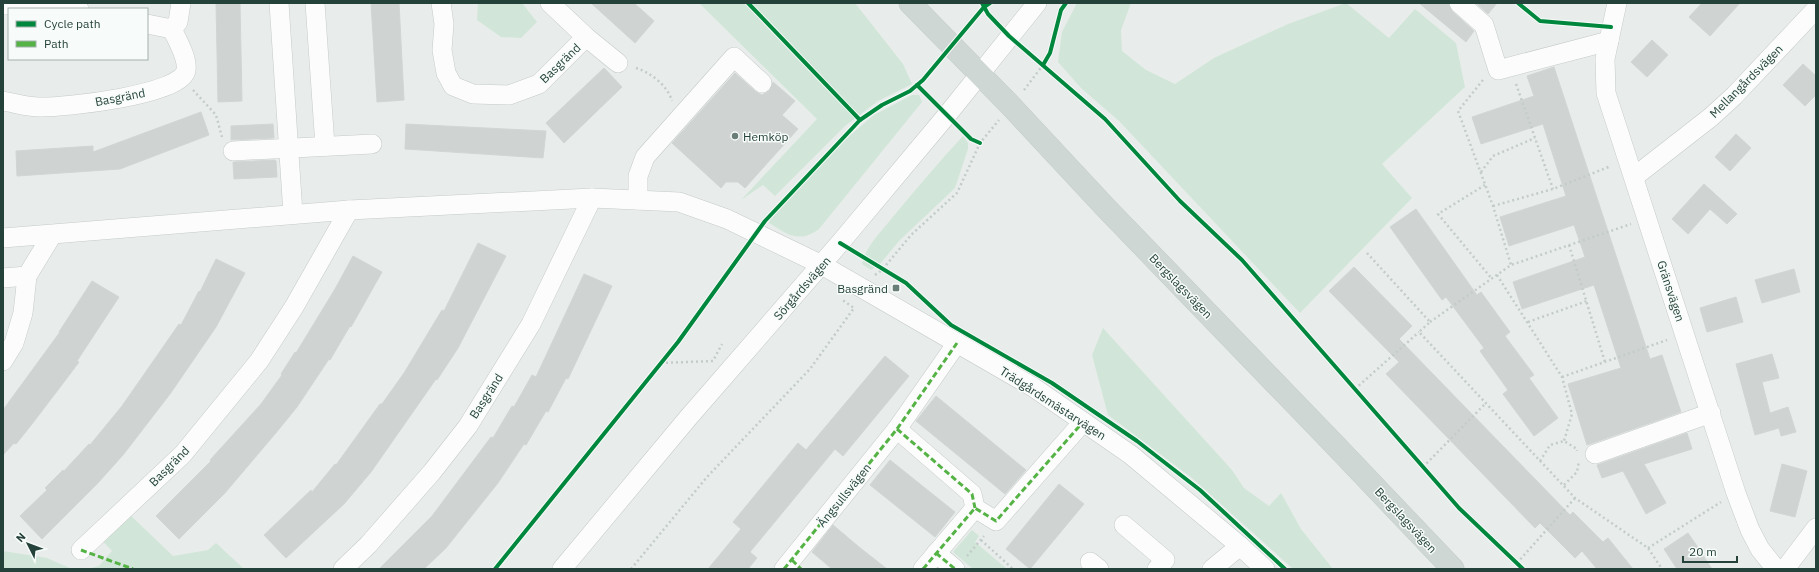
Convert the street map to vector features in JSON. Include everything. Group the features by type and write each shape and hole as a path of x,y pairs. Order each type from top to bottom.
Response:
{"main road":[{"name":"Bergslagsvägen","path":"910,3 1011,106 1106,208 1329,438 1453,569"}],"street":[{"path":"172,29 178,22 181,3"},
{"path":"279,3 293,214"},
{"path":"315,3 325,146"},
{"name":"Basgränd","path":"441,3 444,24 442,50 446,73 453,86 473,94 509,95 539,84 586,37"},
{"name":"Basgränd","path":"550,3 586,37 618,63"},
{"name":"Sörgårdsvägen","path":"562,569 688,418 822,265 947,115 1037,3"},
{"path":"1459,3 1484,25 1503,65 1609,41"},
{"name":"Gränsvägen","path":"1617,3 1605,59 1606,93 1648,218 1736,492 1750,530 1760,549 1776,569"},
{"path":"3,5 35,5 68,8"},
{"name":"Mellangårdsvägen","path":"1631,168 1711,117 1734,96 1816,9"},
{"path":"148,24 172,29"},
{"path":"172,29 183,53 186,70 182,78"},
{"path":"638,200 638,176 645,157 734,57 762,83"},
{"name":"Basgränd","path":"3,101 39,107 99,102 155,90 175,83 182,78"},
{"path":"233,151 372,144"},
{"path":"3,238 349,210 592,198 678,202 727,219 822,265"},
{"name":"Basgränd","path":"343,569 368,545 432,472 468,426 498,380 530,324 592,198"},
{"name":"Basgränd","path":"81,550 184,454 259,361 294,307 349,210"},
{"path":"3,361 14,343 24,313 27,276 52,235"},
{"name":"Trädgårdsmästarvägen","path":"822,265 1033,387 1131,455 1240,546 1265,569"},
{"path":"3,278 27,276"},
{"name":"Ängsullsvägen","path":"792,566 897,429 957,344"},
{"path":"1584,455 1711,413"},
{"path":"897,429 972,494 975,508 996,521 1083,422"},
{"path":"923,569 975,508"},
{"path":"1124,525 1165,560 1157,569"},
{"path":"1785,569 1816,528"},
{"path":"1212,569 1240,546"},
{"path":"936,553 961,563"}],"path":[{"path":"873,278 882,270 911,235 957,193 978,142 1011,106 1046,59"},
{"path":"1037,60 1048,70"},
{"path":"618,63 647,71 670,94 677,121"},
{"path":"1511,265 1493,206 1458,111 1503,65 1535,138 1553,189"},
{"path":"182,78 216,115 224,143 233,151"},
{"path":"1481,172 1493,156 1535,138"},
{"path":"1493,206 1631,168"},
{"path":"1485,185 1438,214 1492,279"},
{"path":"1355,389 1430,322 1511,265 1648,218"},
{"path":"1569,245 1605,362"},
{"path":"1367,254 1430,322"},
{"path":"876,266 888,273"},
{"path":"1497,275 1562,377 1572,414 1564,441"},
{"path":"631,569 707,477 810,369 854,308 836,296 847,279"},
{"path":"1528,322 1587,301"},
{"path":"1419,332 1575,498 1648,548 1662,569"},
{"path":"1562,377 1685,334"},
{"path":"661,363 713,361 722,344"},
{"path":"656,369 665,358"},
{"path":"1350,384 1360,395"},
{"path":"1423,467 1486,403"},
{"path":"1540,461 1550,445 1564,441 1584,455 1577,472 1564,485"},
{"path":"1417,461 1428,473"},
{"path":"1648,548 1736,492"},
{"path":"1512,558 1519,565 1575,498"},
{"path":"961,563 996,521"},
{"path":"981,540 1014,569"}],"green space":[{"path":"478,3 522,3 537,22 521,38 501,37 477,20"},
{"path":"699,3 855,3 903,64 912,84 878,101 845,126 775,196 763,185 741,200 817,119"},
{"path":"1077,3 1131,3 1121,30 1122,51 1146,70 1175,84 1214,58 1288,24 1346,3 1389,38 1415,9 1456,43 1465,87 1382,164 1412,198 1300,313 1119,121 1081,88 1058,62 1062,32"},
{"path":"912,95 919,95 922,102 819,229 812,234 799,237 787,234 769,223 771,217 840,144 874,115"},
{"path":"963,136 968,143 968,149 955,188 900,240 879,265 871,270 862,264 870,245"},
{"path":"1103,328 1232,470 1244,488 1269,506 1281,493 1301,529 1333,569 1293,569 1192,478 1108,415 1092,355"},
{"path":"128,513 173,556 208,550 216,543 244,569 87,569 99,566 112,551 100,538"},
{"path":"972,530 979,536 975,542 1007,569 973,569 953,552"},
{"path":"3,551 47,558 72,569 3,569"}],"building":[{"path":"216,3 240,3 242,101 218,102"},
{"path":"371,3 399,3 404,100 377,102"},
{"path":"591,3 634,3 654,21 635,43"},
{"path":"1419,3 1448,3 1452,11 1474,31 1466,42"},
{"path":"1476,3 1497,3 1488,14"},
{"path":"1702,3 1740,3 1710,36 1689,17"},
{"path":"1652,40 1668,55 1647,77 1631,62"},
{"path":"1803,64 1816,76 1816,95 1805,106 1783,85"},
{"path":"1554,67 1650,359 1662,355 1681,412 1587,445 1568,384 1621,368 1594,285 1522,309 1513,282 1585,257 1574,225 1509,246 1500,217 1566,196 1543,124 1481,144 1472,117 1534,96 1527,76"},
{"path":"604,68 622,87 564,143 546,123"},
{"name":"Hemköp","path":"735,73 755,91 762,95 770,90 773,82 795,101 782,115 798,129 745,188 738,182 726,182 721,188 672,143"},
{"path":"201,112 209,135 120,169 17,176 16,151 93,146 93,152"},
{"path":"273,124 274,138 231,140 231,126"},
{"path":"406,124 546,131 543,158 405,149"},
{"path":"1736,134 1751,148 1730,171 1715,157"},
{"path":"275,160 277,177 234,179 233,162"},
{"path":"1704,184 1737,214 1727,224 1710,209 1688,234 1672,219"},
{"path":"1416,209 1477,295 1481,292 1510,332 1505,336 1534,375 1529,378 1558,418 1534,436 1503,394 1508,390 1480,351 1484,348 1446,297 1442,300 1390,227"},
{"path":"478,243 506,256 458,348 371,472 344,504 286,558 264,535 311,490 312,492 335,464 336,465 380,404 382,404 404,373 442,310 444,311"},
{"path":"353,256 382,272 351,327 350,326 330,360 329,359 297,407 225,493 179,539 156,516 211,461 210,460 261,404 282,375 281,374 295,352 296,353"},
{"path":"216,259 245,273 216,327 170,394 123,455 97,484 42,539 20,516 47,490 45,488 63,470 64,471 89,444 90,445 122,406 179,324 181,325 199,291 200,292"},
{"path":"1354,267 1412,326 1399,339 1570,515 1573,512 1603,542 1608,538 1633,569 1597,569 1582,551 1575,558 1540,523 1535,528 1386,374 1399,362 1329,291"},
{"path":"1794,269 1800,292 1762,303 1755,280"},
{"path":"584,274 612,286 568,379 566,378 548,412 546,411 526,445 524,444 498,483 446,548 424,569 379,569 432,516 491,437 493,438 512,406 514,407 532,375 536,377"},
{"path":"92,281 119,297 77,361 79,362 16,444 14,443 3,455 3,410 60,332"},
{"path":"1736,297 1743,322 1707,332 1700,308"},
{"path":"1772,354 1779,378 1762,382 1770,413 1788,407 1796,432 1781,436 1779,428 1755,435 1736,364"},
{"path":"885,356 909,376 843,456 835,449 750,552 757,558 748,569 708,569 741,529 733,522 798,443 806,450"},
{"path":"936,396 1026,470 1005,494 916,421"},
{"path":"1687,433 1692,449 1644,464 1666,503 1646,514 1623,471 1602,478 1597,465"},
{"path":"890,460 955,512 935,537 870,485"},
{"path":"1782,464 1807,471 1795,517 1770,511"},
{"path":"1059,484 1084,504 1030,569 1006,549"},
{"path":"833,525 887,569 832,569 812,552"},
{"path":"1688,533 1712,569 1677,569 1664,549"}],"marked path":[{"path":"784,569 897,429 957,343"},
{"path":"923,569 975,508 996,521 1083,422"},
{"path":"897,429 972,494 975,508"},
{"path":"81,550 133,569"},
{"path":"936,553 955,569"},
{"path":"792,560 801,569"}],"cycle path":[{"path":"748,3 860,120"},
{"path":"982,3 988,14 1009,36 1105,119 1180,201 1242,260 1459,508 1523,569"},
{"path":"495,569 678,342 765,221 860,120 882,105 910,91 923,80 984,7 990,3"},
{"path":"1043,65 1050,53 1061,10 1066,3"},
{"path":"1518,3 1540,21 1611,27"},
{"path":"917,85 971,139 980,143"},
{"path":"840,243 906,283 951,325 1052,383 1137,441 1200,490 1285,569"}],"place":[{"name":"Hemköp","path":"735,136"},
{"name":"Basgränd","path":"896,288"}]}
